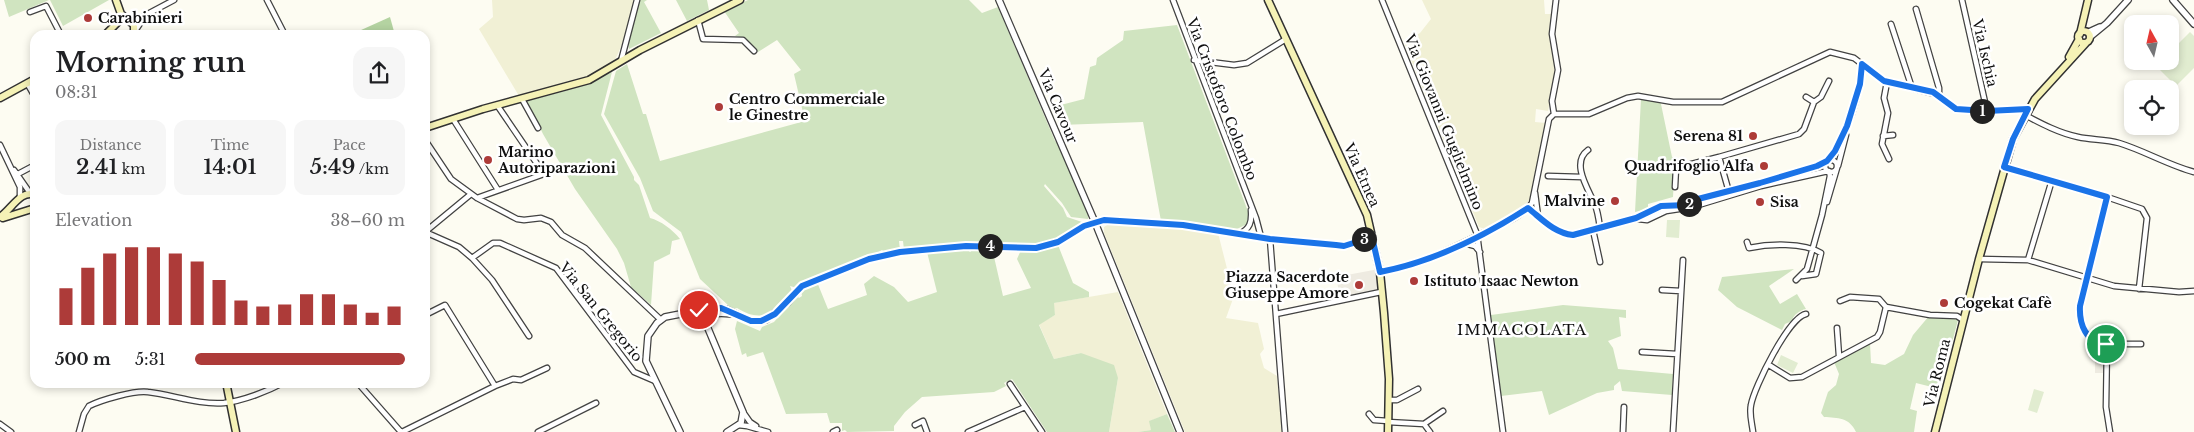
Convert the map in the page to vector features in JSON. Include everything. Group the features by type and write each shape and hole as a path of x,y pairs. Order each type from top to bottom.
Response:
{"main road":[{"path":"115,0 121,14 134,25 134,30"},
{"path":"115,0 115,30"},
{"path":"430,126 497,105 589,80 640,50 740,0"},
{"name":"Via Etnea","path":"1268,0 1365,210 1380,272 1389,400 1388,432"},
{"path":"2063,66 2088,36 2088,3"},
{"path":"2063,66 2079,36 2088,3"},
{"path":"110,30 115,24 127,19"},
{"path":"2079,36 2088,36"},
{"path":"2079,36 2082,43 2088,36"},
{"name":"Via Roma","path":"1935,432 1979,259 2013,139 2027,112 2063,66"},
{"path":"0,98 30,82"},
{"path":"0,218 18,200 30,196"},
{"path":"18,200 18,210 30,208"},
{"path":"0,218 30,209"},
{"path":"227,388 236,432"}],"street":[{"path":"127,19 140,18 174,0"},
{"path":"267,0 282,30"},
{"path":"621,62 638,0"},
{"name":"Via Cavour","path":"999,0 1094,222 1098,225 1106,250 1180,432"},
{"name":"Via Cristoforo Colombo","path":"1172,0 1256,218 1261,238"},
{"name":"Via Giovanni Guglielmino","path":"1382,0 1477,236 1502,432"},
{"path":"1554,114 1552,101 1558,70 1552,34 1556,0"},
{"name":"Via Ischia","path":"1962,0 1987,111"},
{"path":"2088,36 2106,23 2128,0"},
{"path":"2173,0 2194,24"},
{"path":"30,12 46,6 58,30"},
{"path":"1916,9 1939,88 1939,95"},
{"path":"137,30 142,22 156,10"},
{"path":"698,20 703,39 743,40 754,51"},
{"path":"1890,24 1912,88"},
{"path":"1194,60 1234,65 1246,63 1286,39"},
{"path":"1380,272 1444,253 1506,222 1528,208 1532,203 1549,119 1554,114 1589,114 1627,98 1638,96 1674,102 1722,102 1830,52 1847,55 1887,82 1939,95 1956,109 2027,112 2058,131 2088,139 2101,138 2120,143 2194,172"},
{"path":"1796,280 1807,269 1838,167 1847,126 1860,84 1862,64"},
{"path":"1675,187 1676,168 1798,134 1804,129 1814,102 1821,97 1829,81"},
{"path":"1887,82 1884,98 1888,114 1882,144 1889,159"},
{"path":"27,83 30,89"},
{"path":"1806,97 1814,102"},
{"path":"522,99 538,128"},
{"path":"477,198 544,174 497,105"},
{"path":"453,119 498,190"},
{"path":"1822,215 1830,176 1825,166 1835,151 1847,126"},
{"path":"1883,136 1893,135"},
{"path":"0,145 17,175 30,190"},
{"path":"430,148 451,179 471,194 517,219 541,218 551,222 562,235 585,248 661,320"},
{"path":"1588,150 1584,153 1581,163 1582,177 1596,207 1600,228"},
{"path":"1720,157 1729,193"},
{"path":"1729,193 1817,166 1828,160 1835,160 1838,167"},
{"path":"1528,208 1552,228 1573,235 1636,218 1648,220 1666,211 1684,207 1698,199 1835,171 1838,167"},
{"path":"2004,167 2107,197 2138,207 2145,212 2147,218 2139,289"},
{"path":"17,175 30,168"},
{"path":"17,175 20,187 18,200"},
{"path":"1548,176 1582,177"},
{"path":"2028,260 2052,180"},
{"path":"1535,189 1538,216"},
{"path":"430,230 471,194"},
{"path":"2107,197 2080,306 2081,324 2091,338 2106,344 2141,344"},
{"path":"1249,233 1251,206"},
{"path":"679,431 645,355 648,336 661,320 711,308 726,309 736,315 756,322 766,320 787,303 802,286 869,259 900,252 966,246 1036,248 1058,242 1094,222 1104,220 1183,225 1238,234 1249,233 1261,238 1344,246 1372,237"},
{"path":"1593,230 1600,262"},
{"path":"430,236 459,247 472,258 492,280 529,336"},
{"path":"1270,239 1285,432"},
{"path":"1747,242 1749,248 1768,244 1813,248 1821,253 1816,274 1802,276"},
{"name":"Via San Gregorio","path":"472,258 493,243 500,243 556,268 634,372 655,380"},
{"path":"1464,243 1475,246 1480,252"},
{"path":"1979,259 2028,260 2114,286 2179,292 2194,291"},
{"path":"1673,432 1683,260"},
{"path":"1662,290 1681,291"},
{"path":"1276,314 1381,292"},
{"path":"1840,301 1850,297 1878,299 1886,307 1930,315 1957,316 1963,320"},
{"path":"430,313 444,306 495,386"},
{"path":"1769,365 1790,378 1795,378 1877,337 1886,307"},
{"path":"707,326 708,320 712,315 721,313 736,315"},
{"path":"1753,432 1751,406 1757,386 1792,324 1806,314"},
{"path":"679,315 699,317 707,326 744,412 750,422 766,431"},
{"path":"1836,328 1839,356"},
{"path":"2106,344 2106,407 2110,432"},
{"path":"1642,352 1677,354"},
{"path":"362,388 402,432 495,386 513,379 521,380 547,368"},
{"path":"1010,384 1042,432"},
{"path":"79,432 84,414 90,406 137,393 150,392 173,398 215,403 230,402 274,388"},
{"path":"1389,400 1397,400 1418,390"},
{"path":"538,432 596,403"},
{"path":"968,432 1026,407"},
{"path":"1623,432 1624,407"},
{"path":"1369,414 1374,420 1424,424 1443,411"},
{"path":"727,432 738,425 742,420 744,412"},
{"path":"914,425 923,421 928,432"},
{"path":"0,424 10,432"},
{"path":"1424,424 1430,432"},
{"path":"738,425 766,431"}],"green space":[{"path":"4,0 49,0 9,17"},
{"path":"50,0 109,0 63,26"},
{"path":"492,0 636,0 629,29 615,60 610,65 588,77 571,83 569,81 519,96 479,29 493,17"},
{"path":"639,0 647,0 644,2 661,33 629,49 628,43"},
{"path":"676,0 707,0 709,10 687,21"},
{"path":"748,0 969,0 982,13 998,7 1055,141 1059,144 1088,214 1088,219 1071,217 1062,203 1045,184 1044,186 1063,208 1067,217 1085,223 1059,239 1035,246 987,243 904,250 903,241 899,241 900,250 885,253 882,250 862,260 817,276 797,288 790,286 793,293 774,311 767,314 753,315 730,307 700,279 681,232 653,211 640,178 604,114 616,71 627,64 643,114 646,114 660,161 805,121 794,74 801,70 777,40 758,52 745,38 735,36 739,33 724,11"},
{"path":"1422,0 1544,0 1545,14 1551,14 1550,29 1556,70 1548,111 1536,109 1535,122 1546,123 1530,199 1524,207 1507,219 1485,229 1479,227 1404,42 1420,33 1431,19"},
{"path":"390,17 394,30 361,30"},
{"path":"1177,25 1249,214 1247,224 1235,230 1161,221 1143,122 1060,125 1053,107 1084,99 1090,67 1096,65 1097,58 1123,40 1124,31"},
{"path":"2190,32 2194,36 2194,68 2179,83 2179,80 2170,80 2160,70 2179,70 2179,43"},
{"path":"612,72 601,115 634,180 639,185 650,218 666,226 680,239 672,241 670,254 654,262 651,305 631,287 624,263 617,249 575,189 543,134 527,101 565,91"},
{"path":"1641,99 1660,102 1661,104 1672,157 1675,157 1673,197 1648,204 1648,209 1635,212"},
{"path":"1667,220 1680,220 1679,238 1666,237"},
{"path":"1112,222 1218,233 1234,296 1226,318 1258,323 1264,349 1260,354 1264,368 1277,376 1282,432 1185,432 1104,233 1104,227"},
{"path":"1058,245 1073,283 1089,292 1089,297 1054,303 1055,315 1039,325 1054,359 1081,353 1114,365 1118,378 1109,432 1047,432 1012,379 1004,383 1006,386 994,392 922,397 905,412 894,426 894,431 842,431 842,423 830,423 827,413 786,414 763,352 747,357 746,353 742,355 735,329 737,321 760,331 762,327 774,322 797,296 799,298 802,296 801,291 817,282 828,309 867,295 864,284 874,276 894,287 908,302 937,292 927,252 967,249 970,252 974,249 992,248 1003,296 1031,288 1017,259 1021,250 1039,250"},
{"path":"1794,269 1769,286 1780,304 1797,294 1806,309 1797,313 1792,321 1785,324 1782,330 1737,307 1718,290 1722,277"},
{"path":"1118,292 1167,414 1150,421 1151,430 1109,432 1118,378 1081,353 1054,359 1039,324 1055,315 1053,303"},
{"path":"1563,305 1626,310 1626,318 1619,317 1621,336 1608,341 1613,348 1618,369 1673,374 1672,395 1622,391 1620,381 1614,386 1614,390 1597,393 1549,415 1542,391 1501,396 1491,315"},
{"path":"1929,316 1953,317 1958,320 1944,373 1940,376 1940,389 1916,383 1910,409 1917,411 1914,432 1856,432 1850,423 1846,421 1838,418 1824,417 1821,413 1828,392 1836,385 1839,374 1834,362 1870,343 1871,363 1885,365 1904,354 1913,335"},
{"path":"1781,355 1798,363 1793,373 1777,365"},
{"path":"2034,389 2044,392 2037,413 2028,410"},
{"path":"1167,414 1175,432 1138,432 1151,430 1149,421"}],"shaded area":[{"name":"Piazza Sacerdote Giuseppe Amore","path":"1379,269 1381,292 1341,301 1336,277"},
{"path":"2095,340 2107,344 2106,373 2095,373"}],"place":[{"name":"Carabinieri","path":"88,18"},
{"name":"Centro Commerciale le Ginestre","path":"719,107"},
{"name":"Serena 81","path":"1753,136"},
{"name":"Marino Autoriparazioni","path":"488,160"},
{"name":"Quadrifoglio Alfa","path":"1764,166"},
{"name":"Malvine","path":"1615,201"},
{"name":"Sisa","path":"1760,202"},
{"name":"Istituto Isaac Newton","path":"1414,281"},
{"name":"Piazza Sacerdote Giuseppe Amore","path":"1359,285"},
{"name":"Cogekat Cafè","path":"1944,303"}],"district":[{"name":"IMMACOLATA","path":"1522,329"}],"route":[{"path":"699,310 721,308 751,321 766,320 787,303 802,286 862,261 900,252 966,246 1036,248 1058,242 1084,226 1104,220 1183,225 1270,239 1344,246 1372,237 1380,272 1398,269 1444,253 1506,222 1528,208 1552,228 1573,235 1636,218 1661,206 1687,205 1698,199 1760,183 1817,166 1829,160 1847,126 1860,84 1862,64 1884,81 1933,92 1956,109 1996,111 2028,109 2013,139 2004,167 2107,197 2079,315 2085,332 2091,338 2106,344"}]}
